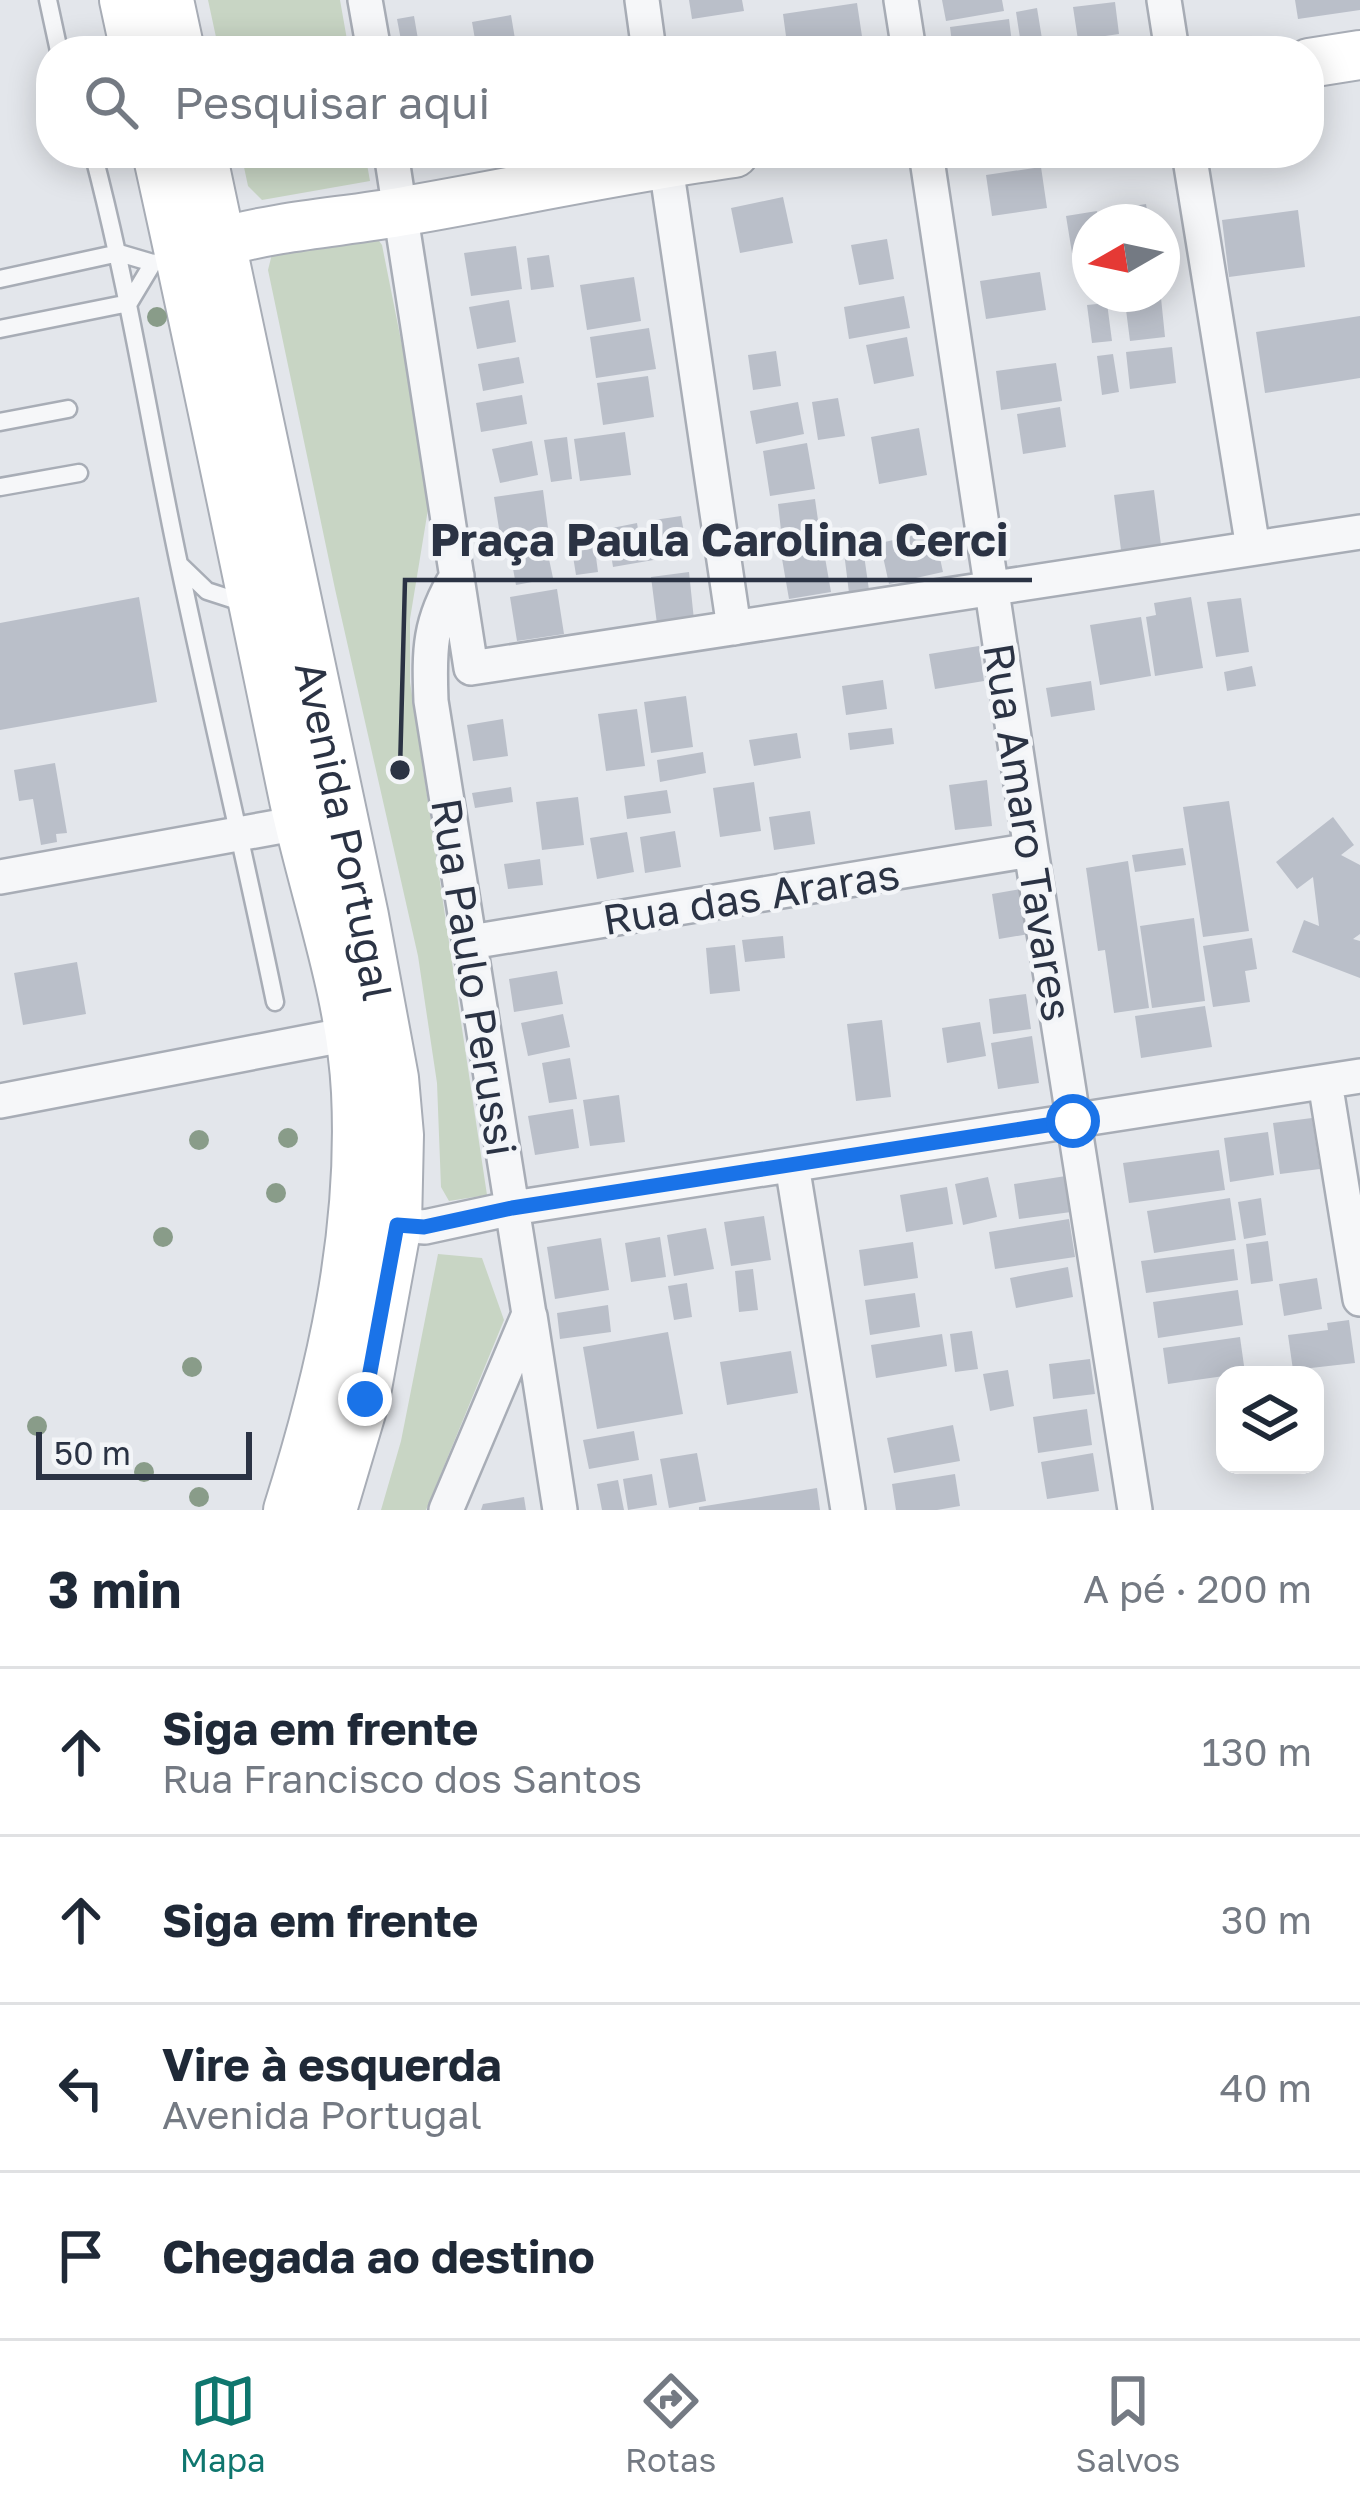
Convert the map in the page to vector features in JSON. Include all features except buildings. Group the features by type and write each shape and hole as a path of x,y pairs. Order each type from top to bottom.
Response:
{"main road":[{"path":"124,0 132,36"},
{"path":"169,0 177,36"},
{"path":"1324,61 1360,55"},
{"name":"Avenida Portugal","path":"161,168 381,996 394,1078 399,1135 397,1225 365,1399 332,1510"},
{"name":"Avenida Portugal","path":"185,254 199,168"},
{"path":"288,1510 317,1419 339,1320 354,1221 356,1092 341,989 299,823 185,254 248,234 401,212 616,168"}],"street":[{"path":"365,0 371,36"},
{"path":"642,0 647,36"},
{"path":"901,0 907,36"},
{"path":"1164,0 1170,36"},
{"path":"394,168 471,668 1360,532"},
{"path":"666,168 734,628"},
{"name":"Rua Amaro Tavares","path":"928,168 1136,1510"},
{"path":"1191,168 1253,548"},
{"name":"Rua Paulo Perussi","path":"457,576 440,604 432,636 431,701 560,1510"},
{"path":"0,877 299,823"},
{"name":"Rua das Araras","path":"471,942 1031,850"},
{"path":"0,1101 349,1034"},
{"path":"397,1225 424,1227 512,1208 1360,1076"},
{"path":"1325,1082 1360,1299"},
{"path":"792,1165 848,1510"},
{"path":"446,1510 529,1314"}],"lane":[{"path":"48,0 56,36"},
{"path":"100,168 179,565 275,1002"},
{"path":"0,279 119,253 185,254"},
{"path":"0,329 129,303 185,254"},
{"path":"0,422 68,410"},
{"path":"0,487 79,472"},
{"path":"179,565 208,591 254,607"}],"green space":[{"path":"208,0 340,0 346,36 216,36"},
{"path":"244,168 368,168 370,181 262,200 248,186"},
{"path":"374,234 382,245 431,491 410,619 410,682 487,1195 449,1201 441,1187 437,1083 418,956 268,270 273,250"},
{"path":"438,1254 482,1258 504,1320 426,1510 381,1510 401,1441"}],"place":[{"name":"Praça Paula Carolina Cerci","path":"400,770"}],"route":[{"path":"365,1399 397,1225 424,1227 512,1208 1073,1121"}]}
